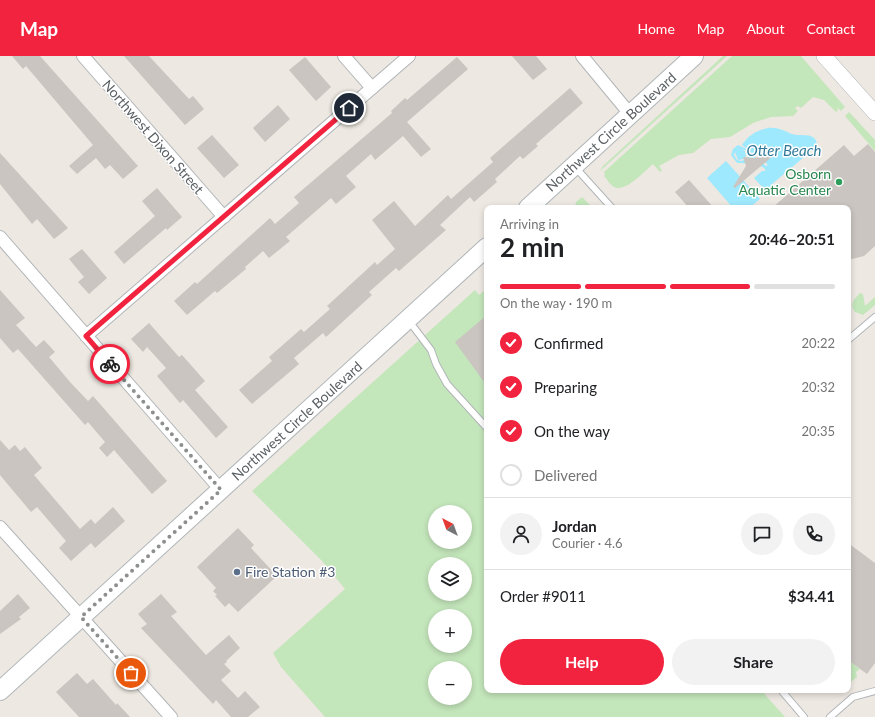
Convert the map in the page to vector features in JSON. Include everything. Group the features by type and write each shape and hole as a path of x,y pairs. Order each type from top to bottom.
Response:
{"main road":[{"name":"Northwest Circle Boulevard","path":"531,205 694,56"},
{"name":"Northwest Circle Boulevard","path":"0,691 484,250"}],"street":[{"name":"Northwest Dixon Street","path":"83,56 224,217"},
{"path":"344,56 372,88"},
{"path":"86,336 409,56"},
{"path":"582,56 630,114"},
{"path":"824,56 875,113"},
{"path":"0,237 221,490"},
{"path":"0,527 171,717"}],"lane":[{"path":"574,166 609,205"},
{"path":"851,337 875,317"},
{"path":"408,320 431,350 436,364 448,384 484,425"},
{"path":"830,717 853,697 875,691"},
{"path":"783,693 804,717"}],"green space":[{"path":"723,56 727,56 600,171 603,166"},
{"path":"732,56 801,56 845,107 841,111 837,107 838,110 836,112 824,100 813,97 801,108 798,106 795,108 798,111 793,116 771,117 753,123 730,137 711,139 693,153 679,155 659,166 662,171 660,172 653,164 640,176 624,187 619,188 611,185 604,176 604,172"},
{"path":"849,112 875,140 875,151 845,116"},
{"path":"582,197 590,205 576,205 576,202"},
{"path":"475,290 479,295 484,291 484,693 764,693 785,717 325,717 281,667 273,653 345,589 322,561 252,491"},
{"path":"860,293 863,294 865,306 875,297 875,305 863,315 855,312 852,306 854,300"},
{"path":"851,662 860,669 856,672 857,677 851,682"}],"water":[{"name":"Otter Beach","path":"775,128 796,135 811,136 816,141 817,146 771,185 773,188 769,191 767,189 765,190 754,178 762,171 765,171 765,169 755,164 737,163 731,155 733,149 738,145 749,150 742,145 744,141 764,129","holes":["742,149 758,155 768,165 766,166 754,156 749,156 742,161 737,160 734,155 735,152 738,160 744,159 746,156 745,151"]},
{"path":"726,161 760,199 753,205 730,205 707,178"}],"building":[{"path":"12,56 40,56 138,166 123,179 110,165 105,169 96,158 77,174 69,166 93,145 26,66 23,69"},
{"path":"124,56 149,56 189,99 193,96 204,109 185,125"},
{"path":"512,56 536,56 547,69 533,80"},
{"path":"305,57 331,87 316,101 289,70"},
{"path":"457,57 468,69 407,122 431,149 421,157 403,136 375,160 371,154 346,176 356,187 336,204 331,198 286,237 290,241 269,258 263,251 245,267 246,269 217,293 215,291 187,315 174,301 195,282 197,284 270,218 275,224 299,203 294,197 392,113 391,111 405,98 407,100"},
{"path":"570,88 583,103 536,144 538,146 523,159 520,156 495,179 497,182 474,202 470,197 440,225 446,230 399,271 396,268 369,292 372,295 326,337 323,333 294,358 299,364 252,404 239,390 272,361 269,357 301,329 304,332 330,309 327,306 375,262 377,265 395,249 372,220 394,201 415,226 448,195 451,199 493,162 490,158"},
{"path":"278,105 290,119 265,142 253,128"},
{"path":"212,135 239,165 224,178 197,148"},
{"name":"Osborn Aquatic Center","path":"868,144 875,152 875,246 864,256 851,259 851,205 775,205 844,145 854,156"},
{"path":"0,153 68,228 54,239 37,219 32,224 0,184"},
{"path":"774,155 735,188 733,187 746,166 743,157 754,158"},
{"path":"689,180 711,205 686,205 675,192"},
{"path":"157,188 182,217 167,230 166,228 124,264 114,252 155,216 142,201"},
{"path":"82,249 107,278 89,294 78,282 84,277 69,259"},
{"path":"0,290 25,318 16,325 36,347 44,340 55,352 49,357 70,382 88,401 93,396 167,481 152,494 114,450 107,457 99,448 105,442 88,422 85,425 18,349 13,353 0,338"},
{"path":"484,318 484,382 455,342"},
{"path":"149,323 179,357 182,355 205,381 195,390 228,427 216,438 183,400 180,403 157,376 166,368 147,347 143,352 131,339"},
{"path":"0,440 9,450 15,445 20,451 25,447 42,468 34,475 80,529 91,519 95,524 113,507 125,521 95,548 91,543 71,561 59,548 66,541 37,507 31,512 0,475"},
{"name":"Fire Station #3","path":"238,528 254,545 251,548 277,576 238,612 229,603 225,607 215,596 217,595 213,591 216,588 197,567"},
{"path":"851,545 875,563 875,663 867,674 851,662"},
{"path":"18,594 30,608 19,617 21,619 0,634 0,611"},
{"path":"161,594 177,612 171,616 206,655 229,635 240,648 224,664 231,671 221,680 238,698 245,691 260,707 248,717 231,717 216,700 213,704 141,628 147,624 138,614"},
{"path":"77,673 87,684 93,679 116,705 117,703 130,717 79,717 56,692"}],"way so far":[{"path":"110,364 201,470 221,490 81,617 131,673"}],"place":[{"name":"Osborn Aquatic Center","path":"839,182"},
{"name":"Fire Station #3","path":"237,572"}],"route":[{"path":"110,364 86,336 349,108"}]}
